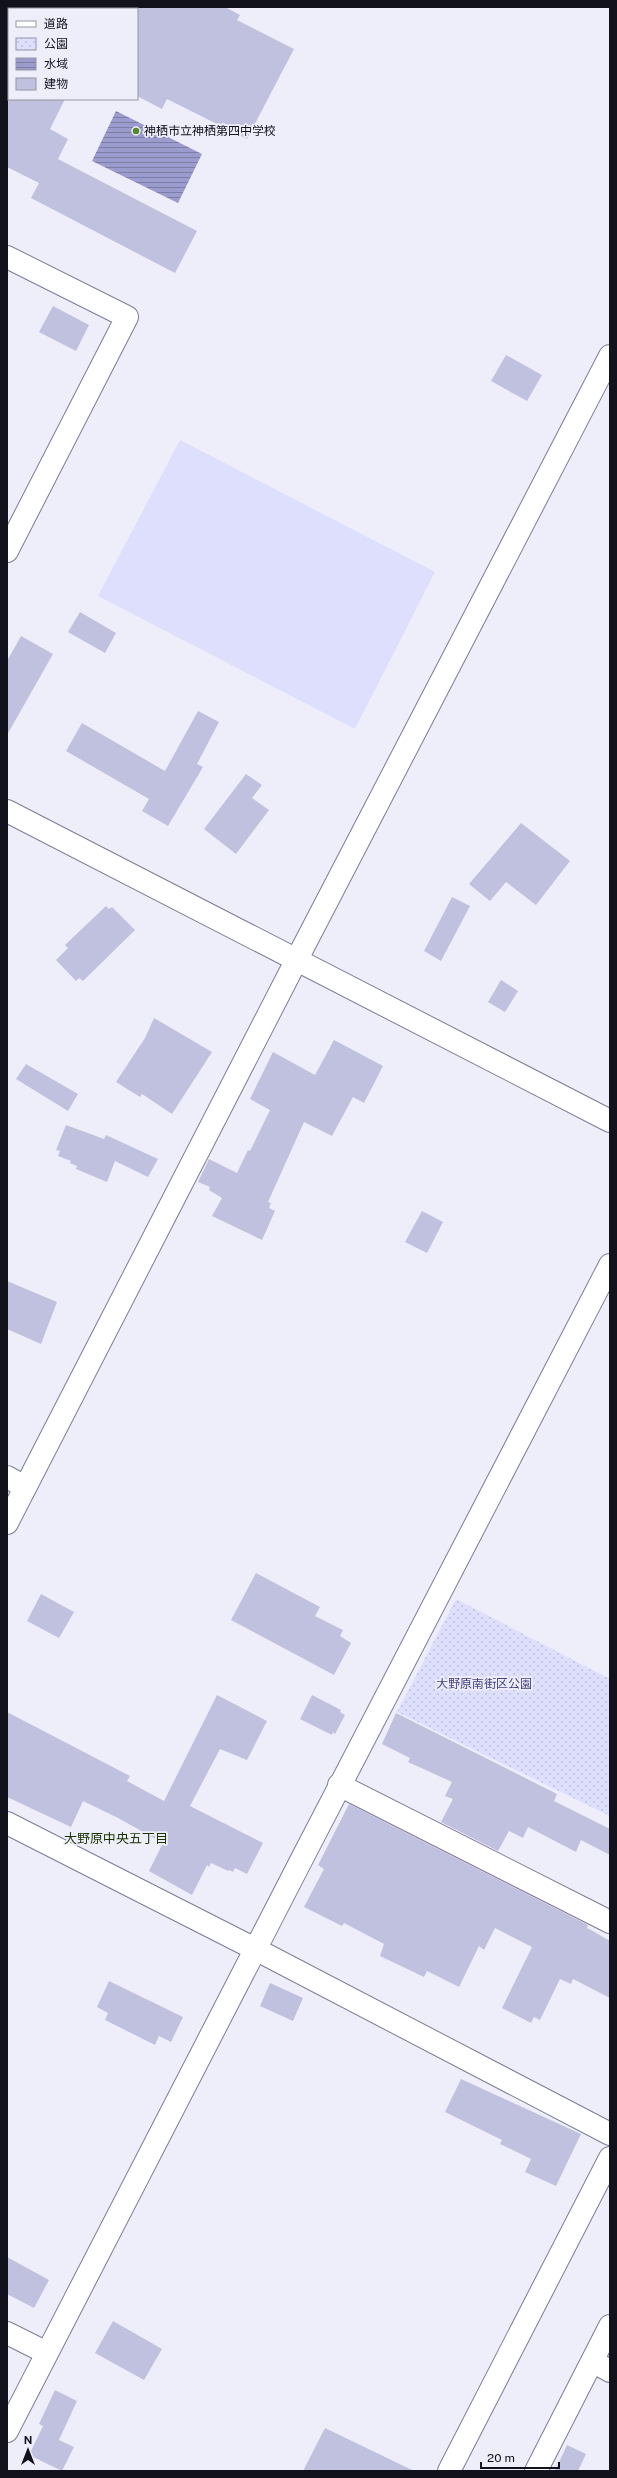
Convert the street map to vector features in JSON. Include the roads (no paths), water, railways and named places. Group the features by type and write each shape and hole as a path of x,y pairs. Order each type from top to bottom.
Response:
{"street":[{"path":"7,257 127,317 7,551"},
{"path":"7,1523 16,1482 297,959 610,356"},
{"path":"7,811 610,1120"},
{"path":"7,2431 257,1950 339,1785 610,1265"},
{"path":"339,1785 610,1922"},
{"path":"7,1823 257,1950 610,2134"},
{"path":"449,2471 610,2158"},
{"path":"536,2471 601,2366 610,2326"},
{"path":"7,2332 47,2353"}],"water":[{"path":"116,111 202,154 178,203 92,161"}],"place":[{"name":"神栖市立神栖第四中学校","path":"136,131"}],"district":[{"name":"大野原中央五丁目","path":"116,1838"}],"park label":[{"name":"大野原南街区公園","path":"484,1684"}]}
